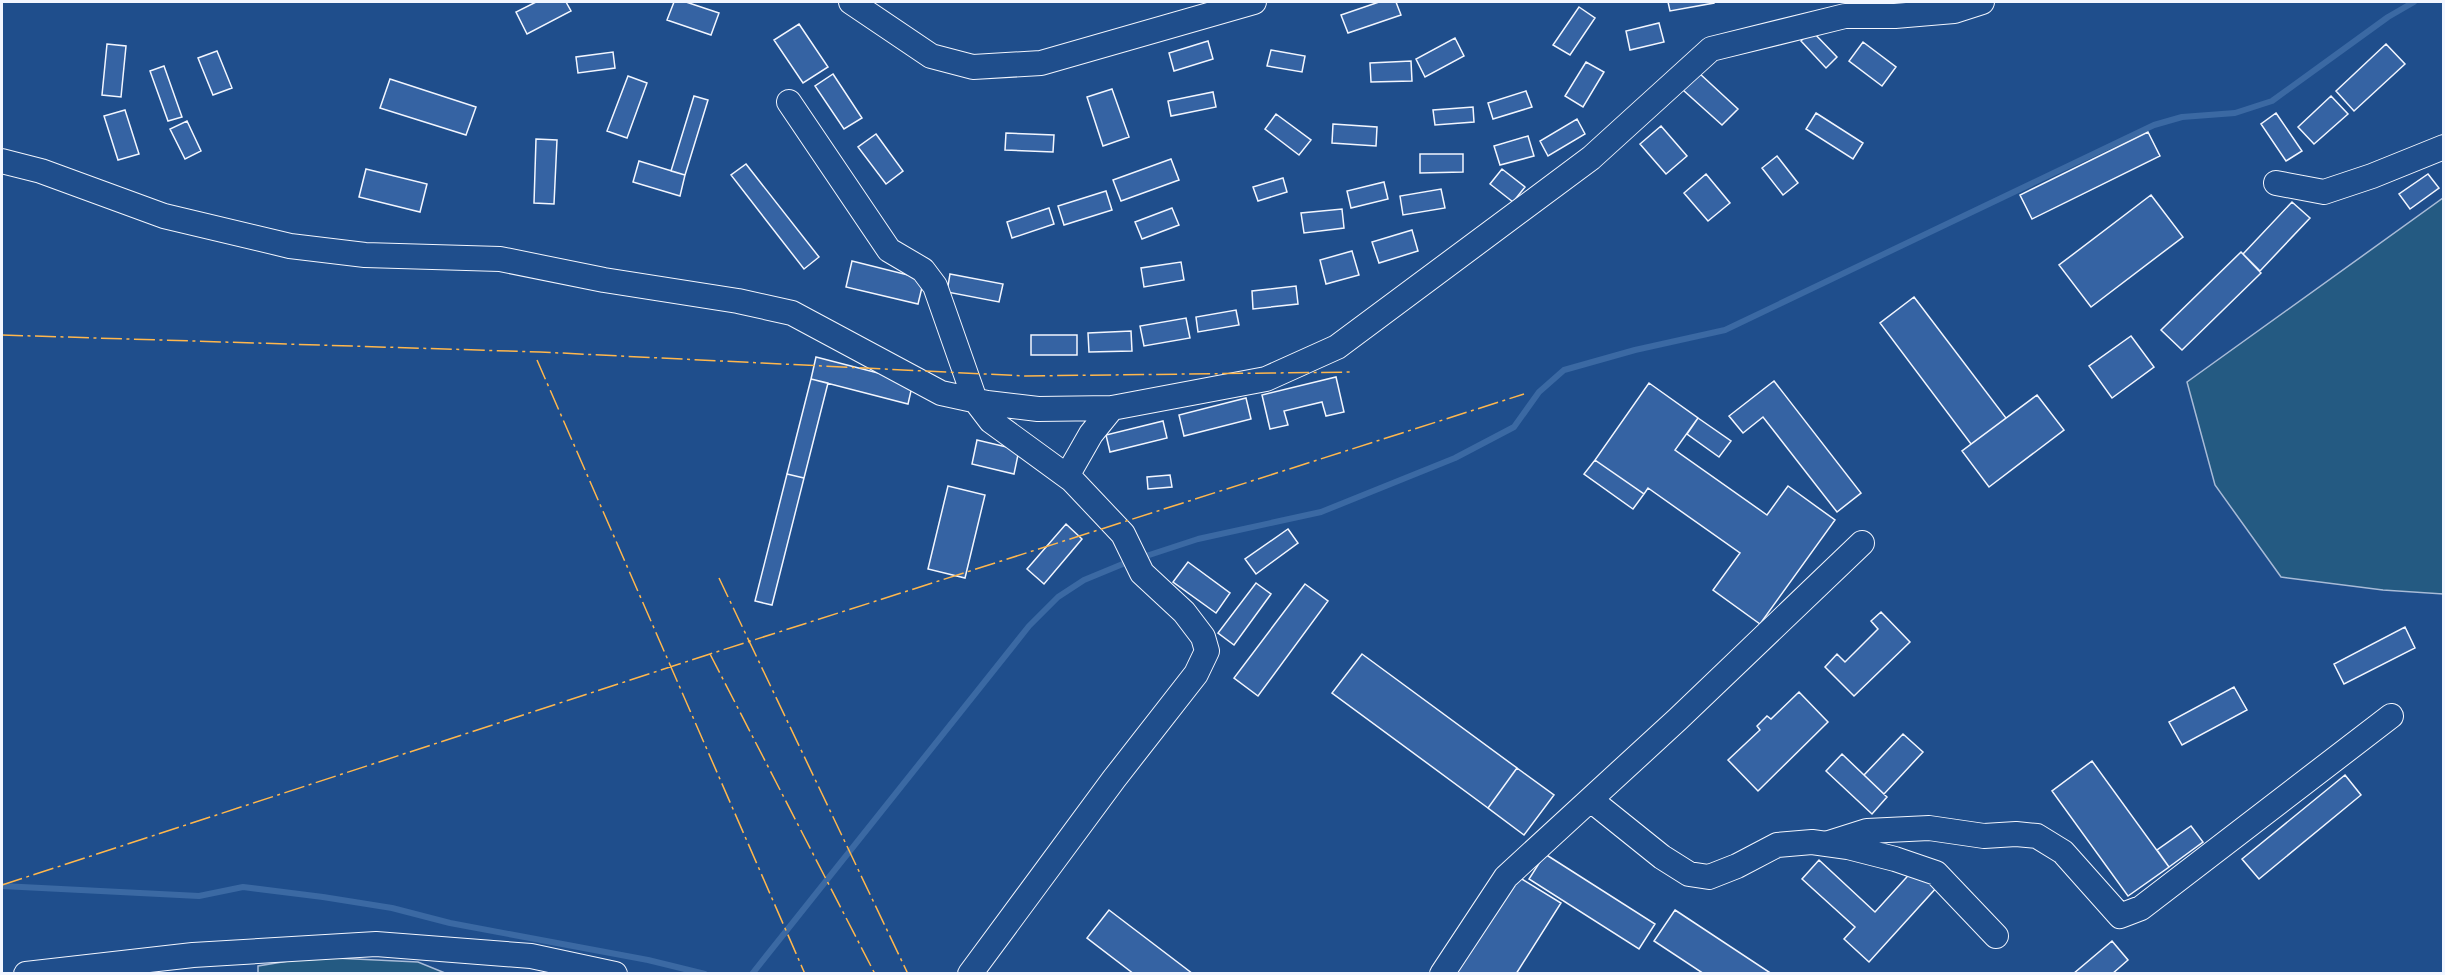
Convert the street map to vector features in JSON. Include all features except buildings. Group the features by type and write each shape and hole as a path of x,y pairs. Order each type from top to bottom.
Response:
{"street":[{"path":"850,2 931,56 973,67 1041,63 1254,2"},
{"path":"2,161 41,171 164,216 290,246 365,255 500,259 604,280 738,301 792,313 941,393 1038,409 1112,408 1266,379 1337,347 1591,158 1711,49 1845,16 1894,16 1954,11 1982,2"},
{"path":"789,102 889,250 923,270 935,286 975,400 991,421 1067,476 1122,534 1142,573 1184,612 1203,637 1207,651 1197,674 1114,779 970,974"},
{"path":"2276,183 2324,192 2372,176 2444,147"},
{"path":"1067,476 1091,434 1112,408"},
{"path":"1442,974 1506,877 1591,800 1862,543"},
{"path":"1826,844 1867,831 1929,828 1984,836 2016,834 2037,836 2062,852 2120,916 2141,909 2391,716"},
{"path":"1591,800 1662,857 1689,874 1709,877 1737,866 1777,845 1812,842 1848,847 1895,859 1936,873 1996,936"},
{"path":"26,974 193,955 376,944 531,956 615,974"}],"shaded area":[{"path":"2443,198 2443,594 2383,590 2281,577 2215,485 2187,382"},
{"path":"313,957 418,962 445,973 258,974 258,966"}],"waterway":[{"path":"1140,558 1198,539 1321,512 1455,458 1514,427 1539,392 1564,370 1635,350 1725,330 2154,125 2182,117 2235,113 2272,101 2388,17 2414,2"},
{"path":"752,974 1029,626 1058,597 1084,580 1130,561"},
{"path":"2,886 199,896 243,887 323,897 392,908 450,923 648,960 705,974"}],"power":[{"path":"2,335 540,352 1025,376 1353,372"},
{"path":"537,360 805,974"},
{"path":"2,885 710,654 1524,394"},
{"path":"719,578 908,974"},
{"path":"710,654 875,974"}]}
